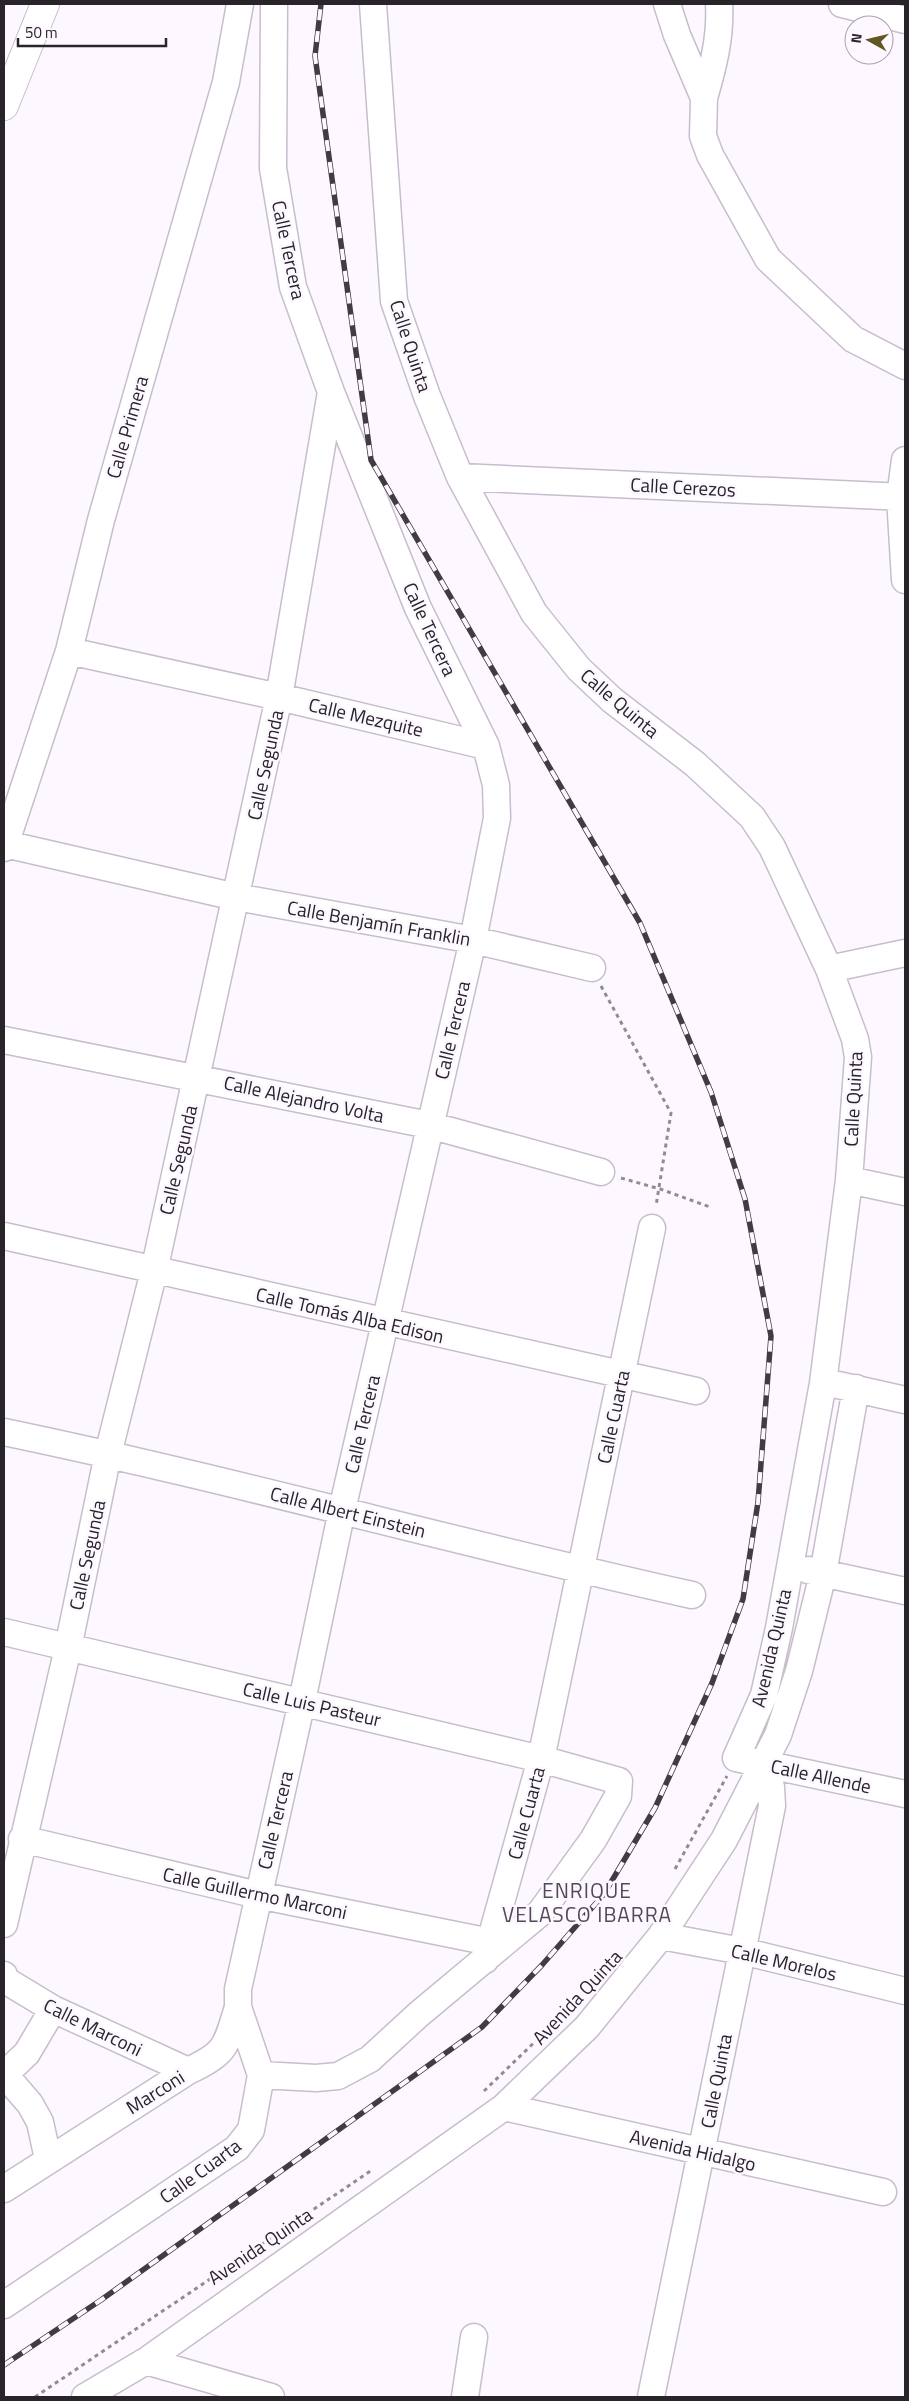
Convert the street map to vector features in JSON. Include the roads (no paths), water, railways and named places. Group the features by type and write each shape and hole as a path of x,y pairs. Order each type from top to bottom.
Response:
{"main road":[{"path":"4,106 45,4"}],"street":[{"name":"Calle Primera","path":"4,846 69,651 101,520 226,82 240,4"},
{"name":"Calle Tercera","path":"261,2075 238,2007 238,1989 342,1510 473,940 497,818 496,784 486,746 418,608 331,392 293,286 273,168 274,4"},
{"name":"Calle Quinta","path":"373,4 394,301 427,396 460,477 534,613 579,669 612,700 695,764 752,817 772,846 829,969 855,1039 858,1057 849,1180 823,1382"},
{"path":"667,4 677,35 704,98"},
{"path":"719,4 720,23 716,55 704,98 703,136 710,154 768,259 853,339 905,366"},
{"path":"842,4 905,20"},
{"name":"Calle Segunda","path":"4,1924 22,1839 68,1648 108,1454 154,1271 279,697 331,392"},
{"path":"905,460 903,497 905,580"},
{"name":"Calle Cerezos","path":"460,477 903,497"},
{"name":"Calle Mezquite","path":"69,651 279,697 486,746"},
{"name":"Calle Benjamín Franklin","path":"4,846 236,897 473,940 592,968"},
{"path":"829,969 905,953"},
{"name":"Calle Alejandro Volta","path":"4,1040 429,1125 601,1172"},
{"path":"849,1180 905,1192"},
{"name":"Calle Cuarta","path":"487,1951 541,1759 652,1228"},
{"name":"Calle Tomás Alba Edison","path":"4,1236 621,1376 696,1391"},
{"path":"823,1382 905,1400"},
{"name":"Avenida Quinta","path":"736,1758 764,1695 790,1566 823,1382"},
{"name":"Avenida Quinta","path":"95,2395 146,2361 504,2107 586,2027 662,1936 724,1840 778,1735 799,1671 823,1574 856,1388"},
{"name":"Calle Albert Einstein","path":"4,1432 108,1454 581,1570 692,1595"},
{"path":"790,1566 905,1590"},
{"name":"Calle Luis Pasteur","path":"4,1632 302,1701 541,1759 619,1781 618,1796 593,1840 540,1913 487,1951"},
{"name":"Calle Allende","path":"736,1758 905,1794"},
{"name":"Calle Quinta","path":"651,2397 772,1806 771,1787 764,1764"},
{"name":"Calle Guillermo Marconi","path":"22,1839 487,1951"},
{"name":"Calle Morelos","path":"662,1936 742,1951 905,1991"},
{"path":"261,2075 316,2078 338,2076 370,2059 487,1951"},
{"name":"Calle Marconi","path":"4,1975 5,1980 53,2009 188,2071"},
{"name":"Marconi","path":"4,2189 48,2159 188,2071 211,2060 226,2046 238,2007"},
{"path":"48,2159 40,2122 30,2104 4,2075 27,2053 53,2009"},
{"name":"Calle Cuarta","path":"4,2305 237,2148 251,2130 261,2075"},
{"name":"Avenida Hidalgo","path":"504,2107 883,2192"},
{"path":"465,2397 474,2337"},
{"path":"146,2361 271,2397"}],"railway":[{"path":"4,2365 101,2300 482,2027 542,1965 604,1894 655,1808 712,1683 743,1599 758,1502 771,1336 745,1199 711,1092 640,923 371,460 315,56 321,4"}],"district":[{"name":"ENRIQUE VELASCO IBARRA","path":"587,1903"}]}
